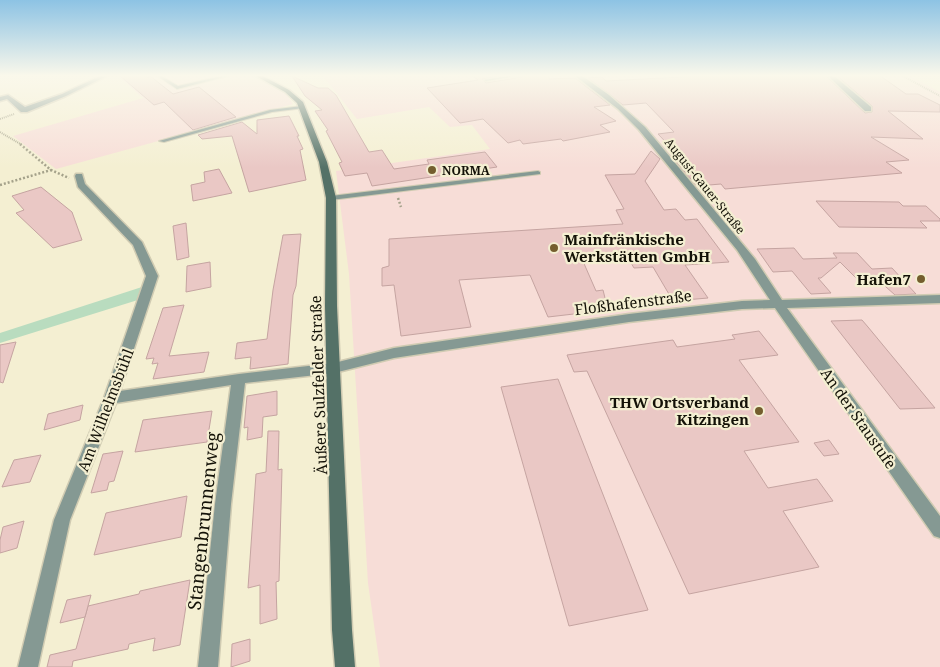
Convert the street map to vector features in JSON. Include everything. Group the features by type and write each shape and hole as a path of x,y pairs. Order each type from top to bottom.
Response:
{"main road":[{"name":"Äußere Sulzfelder Straße","path":"302,106 323,162 331,198 331,306 342,630 345,667"}],"street":[{"path":"20,106 24,110 34,106"},
{"name":"August-Gauer-Straße","path":"619,106 652,139 674,170 766,280 779,305"},
{"path":"865,106 868,109"},
{"name":"Am Wilhelmsbühl","path":"28,667 62,520 111,398 152,276 138,244 81,185 79,176"},
{"name":"Floßhafenstraße","path":"334,368 394,353 619,319 742,305 940,300"},
{"name":"An der Staustufe","path":"779,305 940,530"},
{"path":"111,398 238,379 334,368"},
{"name":"Stangenbrunnenweg","path":"208,667 223,504 238,379"}],"lane":[{"path":"162,140 272,111 301,106"},
{"path":"331,198 538,173"}],"path":[{"path":"0,132 24,147 52,170 67,178 79,176"},
{"path":"0,185 52,170"}],"shaded area":[{"path":"115,106 285,106 56,169 13,136"},
{"path":"347,106 940,106 940,667 380,667 368,583 349,274 336,171 490,149 472,125 450,127 429,107 357,119"}],"green space":[{"path":"145,286 141,299 0,343 0,333"}],"building":[{"path":"168,106 223,106 236,117 193,130"},
{"path":"317,106 342,106 369,152 382,150 394,169 429,164 427,160 485,152 497,167 372,186 367,173 345,176 339,163 342,162 326,131 328,130 315,111 322,110"},
{"path":"444,106 601,106 594,107 616,121 600,125 610,132 563,141 561,139 523,144 520,140 508,143 483,119 460,123"},
{"path":"649,106 858,106 865,113 872,112 872,106 940,106 940,112 888,111 923,139 871,137 909,160 886,162 902,173 725,189 721,184 697,186 674,159 682,159 658,134 674,132"},
{"path":"289,116 303,149 300,150 306,180 249,192 232,136 202,139 198,135 242,122 257,134 257,120"},
{"name":"Mainfränkische Werkstätten GmbH","path":"651,151 660,159 645,181 664,210 676,209 685,220 697,219 729,262 685,265 708,298 673,301 653,267 634,268 627,256 582,259 596,291 603,290 608,310 548,317 530,275 459,280 471,327 401,336 394,285 382,286 382,268 389,266 389,239 623,224 616,210 624,209 605,175 635,174"},
{"path":"219,169 232,193 193,201 191,185 205,182 204,172"},
{"path":"41,187 72,212 82,240 53,248 16,213 24,210 12,196"},
{"path":"816,201 899,202 903,206 926,206 940,221 920,221 927,228 839,227"},
{"path":"186,223 189,257 177,260 173,226"},
{"path":"301,234 296,286 293,295 288,364 250,369 251,357 235,359 237,343 267,339 273,290 283,235"},
{"path":"794,248 803,259 837,258 833,253 857,253 872,269 892,268 916,294 895,295 877,279 856,278 840,262 821,278 818,278 831,293 811,294 792,271 773,272 757,249"},
{"path":"210,262 211,287 186,292 187,266"},
{"path":"184,305 169,356 209,352 204,372 153,379 158,363 152,364 154,358 146,359 163,308"},
{"path":"862,320 935,408 900,409 831,321"},
{"path":"759,331 778,355 739,360 799,442 744,451 768,488 817,479 833,501 783,511 819,567 689,594 587,371 574,372 567,355 673,340 677,347 735,339 732,335"},
{"path":"16,342 3,383 0,382 0,345"},
{"path":"558,379 648,610 569,626 501,387"},
{"path":"277,391 277,415 263,417 262,437 247,440 248,427 244,428 247,396"},
{"path":"83,405 80,420 44,430 48,414"},
{"path":"212,411 207,442 135,452 143,420"},
{"path":"268,431 279,431 278,470 282,469 279,581 276,582 277,619 260,624 260,585 248,588 256,474 266,472"},
{"path":"829,440 839,454 824,456 814,443"},
{"path":"123,451 114,481 109,482 107,490 91,493 103,454"},
{"path":"41,455 30,482 2,487 14,460"},
{"path":"187,496 181,537 94,555 106,513"},
{"path":"24,521 17,548 0,553 3,527"},
{"path":"190,580 180,645 153,651 155,638 129,644 128,649 73,661 72,667 47,667 50,655 76,649 88,606 139,594 140,591"},
{"path":"91,595 85,617 60,623 67,600"},
{"path":"250,639 250,661 231,667 232,644"}],"place":[{"name":"NORMA","path":"432,170"},
{"name":"Mainfränkische Werkstätten GmbH","path":"554,248"},
{"name":"Hafen7","path":"921,279"},
{"name":"THW Ortsverband Kitzingen","path":"759,411"}]}
